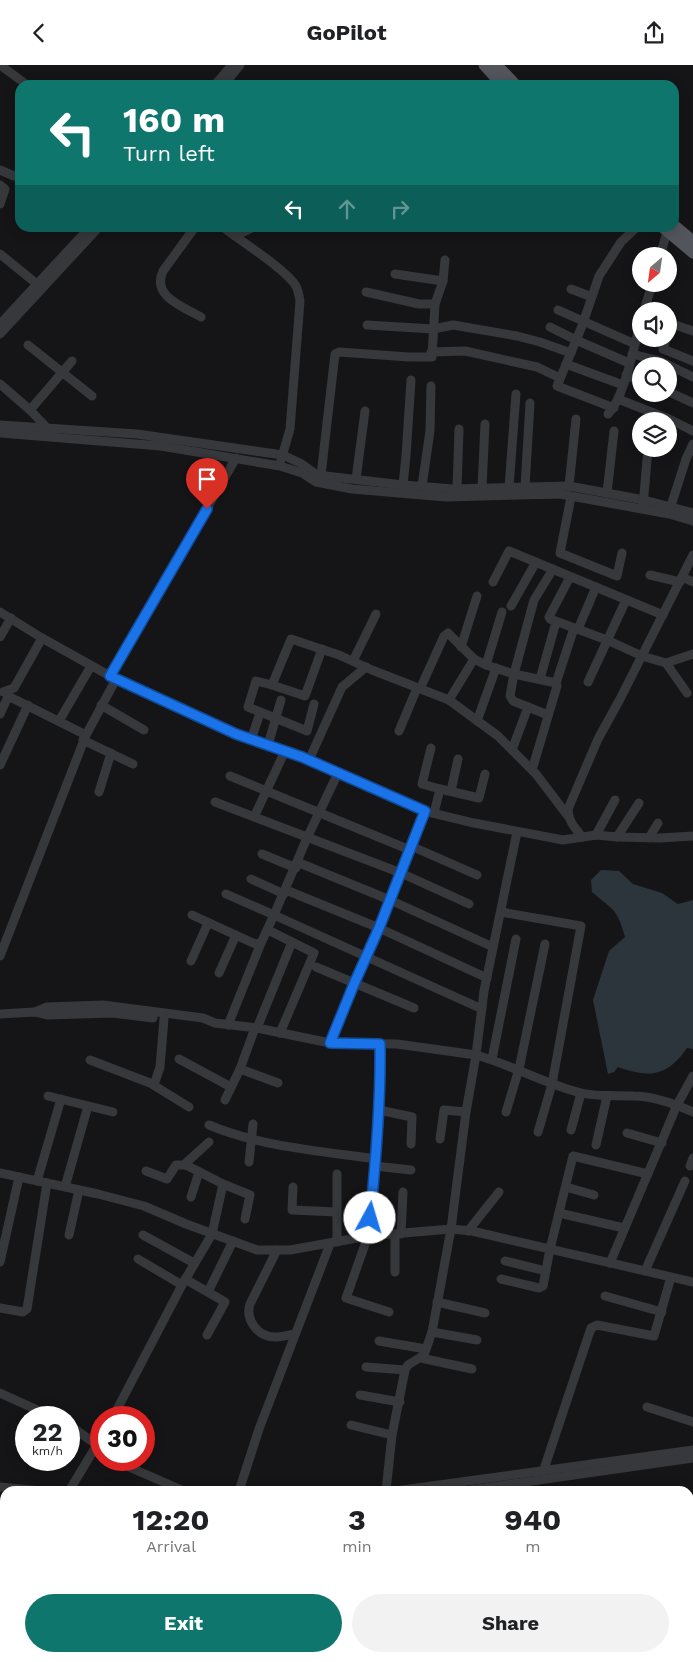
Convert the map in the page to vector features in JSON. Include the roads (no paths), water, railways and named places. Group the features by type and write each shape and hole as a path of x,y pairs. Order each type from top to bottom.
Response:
{"main road":[{"path":"484,65 498,80"},
{"path":"497,65 511,80"},
{"path":"672,232 693,253"},
{"path":"676,232 693,241"}],"street":[{"path":"0,65 20,80"},
{"path":"218,80 232,65"},
{"path":"228,80 240,65"},
{"path":"0,170 14,176"},
{"path":"0,185 5,189 0,204"},
{"path":"0,334 78,246 87,232"},
{"path":"0,324 37,284 93,232"},
{"path":"192,232 163,271 159,285 162,292 168,297 201,317"},
{"path":"230,232 285,274 295,285 299,293 300,301 290,429 280,465"},
{"path":"235,236 243,232"},
{"path":"632,232 621,242 599,276 584,321 557,386 613,407 669,419 693,431"},
{"path":"663,247 667,232"},
{"path":"0,254 37,284"},
{"path":"321,475 335,354 338,352 432,357 435,304 442,281 445,260"},
{"path":"395,274 442,281"},
{"path":"571,289 592,297"},
{"path":"366,293 419,304 435,304"},
{"path":"558,310 632,343"},
{"path":"367,325 433,329 452,325 540,342 570,353"},
{"path":"677,326 693,331"},
{"path":"550,327 630,363"},
{"path":"28,345 92,396"},
{"path":"613,407 623,385 634,347"},
{"path":"664,347 663,349 693,361"},
{"path":"432,352 465,351 537,367 560,378"},
{"path":"632,353 660,361 693,377"},
{"path":"30,409 72,361"},
{"path":"566,364 623,385"},
{"path":"626,375 632,377"},
{"path":"402,485 406,456 411,380"},
{"path":"0,384 30,409 56,438"},
{"path":"422,486 430,431 431,386"},
{"path":"509,487 516,394"},
{"path":"677,396 693,403"},
{"path":"525,487 530,403"},
{"path":"356,479 365,411"},
{"path":"569,486 576,419"},
{"path":"482,488 485,424"},
{"path":"0,425 151,436 283,455 300,463 317,475 402,485 457,489 569,486 644,500 693,521"},
{"path":"457,489 459,429"},
{"path":"607,493 614,431"},
{"path":"0,433 152,445 236,458 280,465 302,473 316,482 352,489 446,497 560,494 643,509 693,513"},
{"path":"670,511 692,451"},
{"path":"643,509 647,457"},
{"path":"0,956 84,738 113,677 236,458"},
{"path":"571,497 560,553 616,576 622,553"},
{"path":"493,582 509,551 663,615"},
{"path":"568,816 568,809 598,739 693,555"},
{"path":"511,606 536,562"},
{"path":"548,715 511,699 514,674 534,600 553,569"},
{"path":"650,575 693,582"},
{"path":"570,577 549,617 556,622 607,640 642,656 666,663 693,654"},
{"path":"532,770 557,686 556,683 576,629 596,587"},
{"path":"462,647 477,596"},
{"path":"588,682 626,600"},
{"path":"0,612 42,638 113,677 251,740 309,760 430,812 474,823 563,840 596,835 649,838 693,836"},
{"path":"486,665 502,612"},
{"path":"353,661 376,614"},
{"path":"0,637 11,618"},
{"path":"540,679 556,622"},
{"path":"399,731 444,636 448,633 474,659 486,665 514,674 556,683"},
{"path":"5,693 14,688 42,638"},
{"path":"272,685 291,639 322,649 449,700 498,736 532,770 582,837"},
{"path":"314,703 307,731 248,707 256,681 305,696 322,649"},
{"path":"449,700 474,659"},
{"path":"666,663 687,693"},
{"path":"59,721 91,666"},
{"path":"309,760 342,687 366,667"},
{"path":"477,721 496,668"},
{"path":"5,693 59,721 84,738 133,764"},
{"path":"1,711 7,699 5,693"},
{"path":"268,745 281,700"},
{"path":"0,765 28,705"},
{"path":"101,705 144,730"},
{"path":"512,751 528,707"},
{"path":"251,740 260,713"},
{"path":"431,748 422,784 479,798 485,774"},
{"path":"254,817 285,751"},
{"path":"99,792 111,753"},
{"path":"451,791 458,759"},
{"path":"228,1025 261,943 338,773"},
{"path":"230,776 477,875"},
{"path":"330,1043 379,928 400,873 440,789"},
{"path":"596,835 615,800"},
{"path":"215,802 400,873 469,904"},
{"path":"617,837 639,803"},
{"path":"649,838 658,823"},
{"path":"387,1486 392,1435 405,1369 424,1353 432,1332 451,1229 466,1112 487,978 517,832"},
{"path":"262,854 390,900 493,947"},
{"path":"251,879 379,928 487,978"},
{"path":"226,894 482,1009"},
{"path":"502,912 581,926 552,1084 538,1132"},
{"path":"192,915 255,944 261,943"},
{"path":"191,961 208,923"},
{"path":"268,930 314,953 280,1033"},
{"path":"219,973 236,935"},
{"path":"492,1059 516,939"},
{"path":"225,1100 240,1069 292,942"},
{"path":"506,1112 518,1069 545,944"},
{"path":"316,967 414,1009"},
{"path":"35,1012 47,1007 103,1005 203,1018 215,1023 256,1028 330,1043 398,1044 476,1055 492,1059 552,1084 581,1093 607,1096 637,1095 677,1105 693,1112"},
{"path":"0,1014 35,1012 50,1015 113,1013 204,1024 215,1023"},
{"path":"154,1085 160,1067 164,1019"},
{"path":"380,1044 376,1162 368,1236 346,1298 389,1312"},
{"path":"179,1059 231,1087"},
{"path":"90,1060 154,1085 189,1107"},
{"path":"240,1069 278,1083"},
{"path":"610,1263 677,1105 693,1078"},
{"path":"570,1130 581,1093"},
{"path":"48,1096 113,1112"},
{"path":"596,1145 607,1096"},
{"path":"37,1181 61,1099"},
{"path":"64,1187 88,1106"},
{"path":"379,1110 412,1117 411,1144"},
{"path":"440,1139 444,1110 466,1112"},
{"path":"249,1163 252,1124"},
{"path":"209,1125 251,1140 411,1170"},
{"path":"627,1133 662,1143"},
{"path":"186,1165 209,1142"},
{"path":"501,1279 541,1287 544,1283 550,1249 573,1156 648,1174"},
{"path":"146,1171 167,1179 176,1165 186,1165 199,1173 250,1195 245,1219"},
{"path":"0,1173 144,1206 257,1250 290,1250 368,1236 451,1229 468,1231 693,1282"},
{"path":"191,1197 199,1173"},
{"path":"241,1486 259,1429 295,1334 333,1243 337,1212 337,1174"},
{"path":"0,1262 19,1177"},
{"path":"645,1271 685,1181"},
{"path":"0,1308 22,1312 28,1309 47,1183"},
{"path":"119,1406 183,1282 212,1234 223,1184"},
{"path":"293,1187 292,1210 337,1212"},
{"path":"566,1187 594,1195"},
{"path":"69,1235 79,1190"},
{"path":"468,1231 499,1192"},
{"path":"395,1272 403,1193"},
{"path":"559,1213 624,1228"},
{"path":"143,1235 194,1263"},
{"path":"208,1292 233,1241"},
{"path":"277,1250 248,1311 256,1329 267,1336 277,1337 295,1334"},
{"path":"138,1259 225,1302 208,1335"},
{"path":"505,1261 546,1271"},
{"path":"543,1471 591,1328 597,1325 653,1336 662,1312 671,1277"},
{"path":"605,1297 662,1312"},
{"path":"437,1301 485,1313"},
{"path":"432,1332 477,1340"},
{"path":"379,1341 472,1369"},
{"path":"366,1367 405,1369"},
{"path":"0,1393 29,1406"},
{"path":"360,1395 400,1402"},
{"path":"647,1407 693,1422"},
{"path":"351,1425 392,1435"},
{"path":"80,1433 90,1441"},
{"path":"443,1486 543,1471 692,1453"},
{"path":"493,1486 692,1453"},
{"path":"73,1486 90,1460"},
{"path":"138,1471 173,1486"}]}
